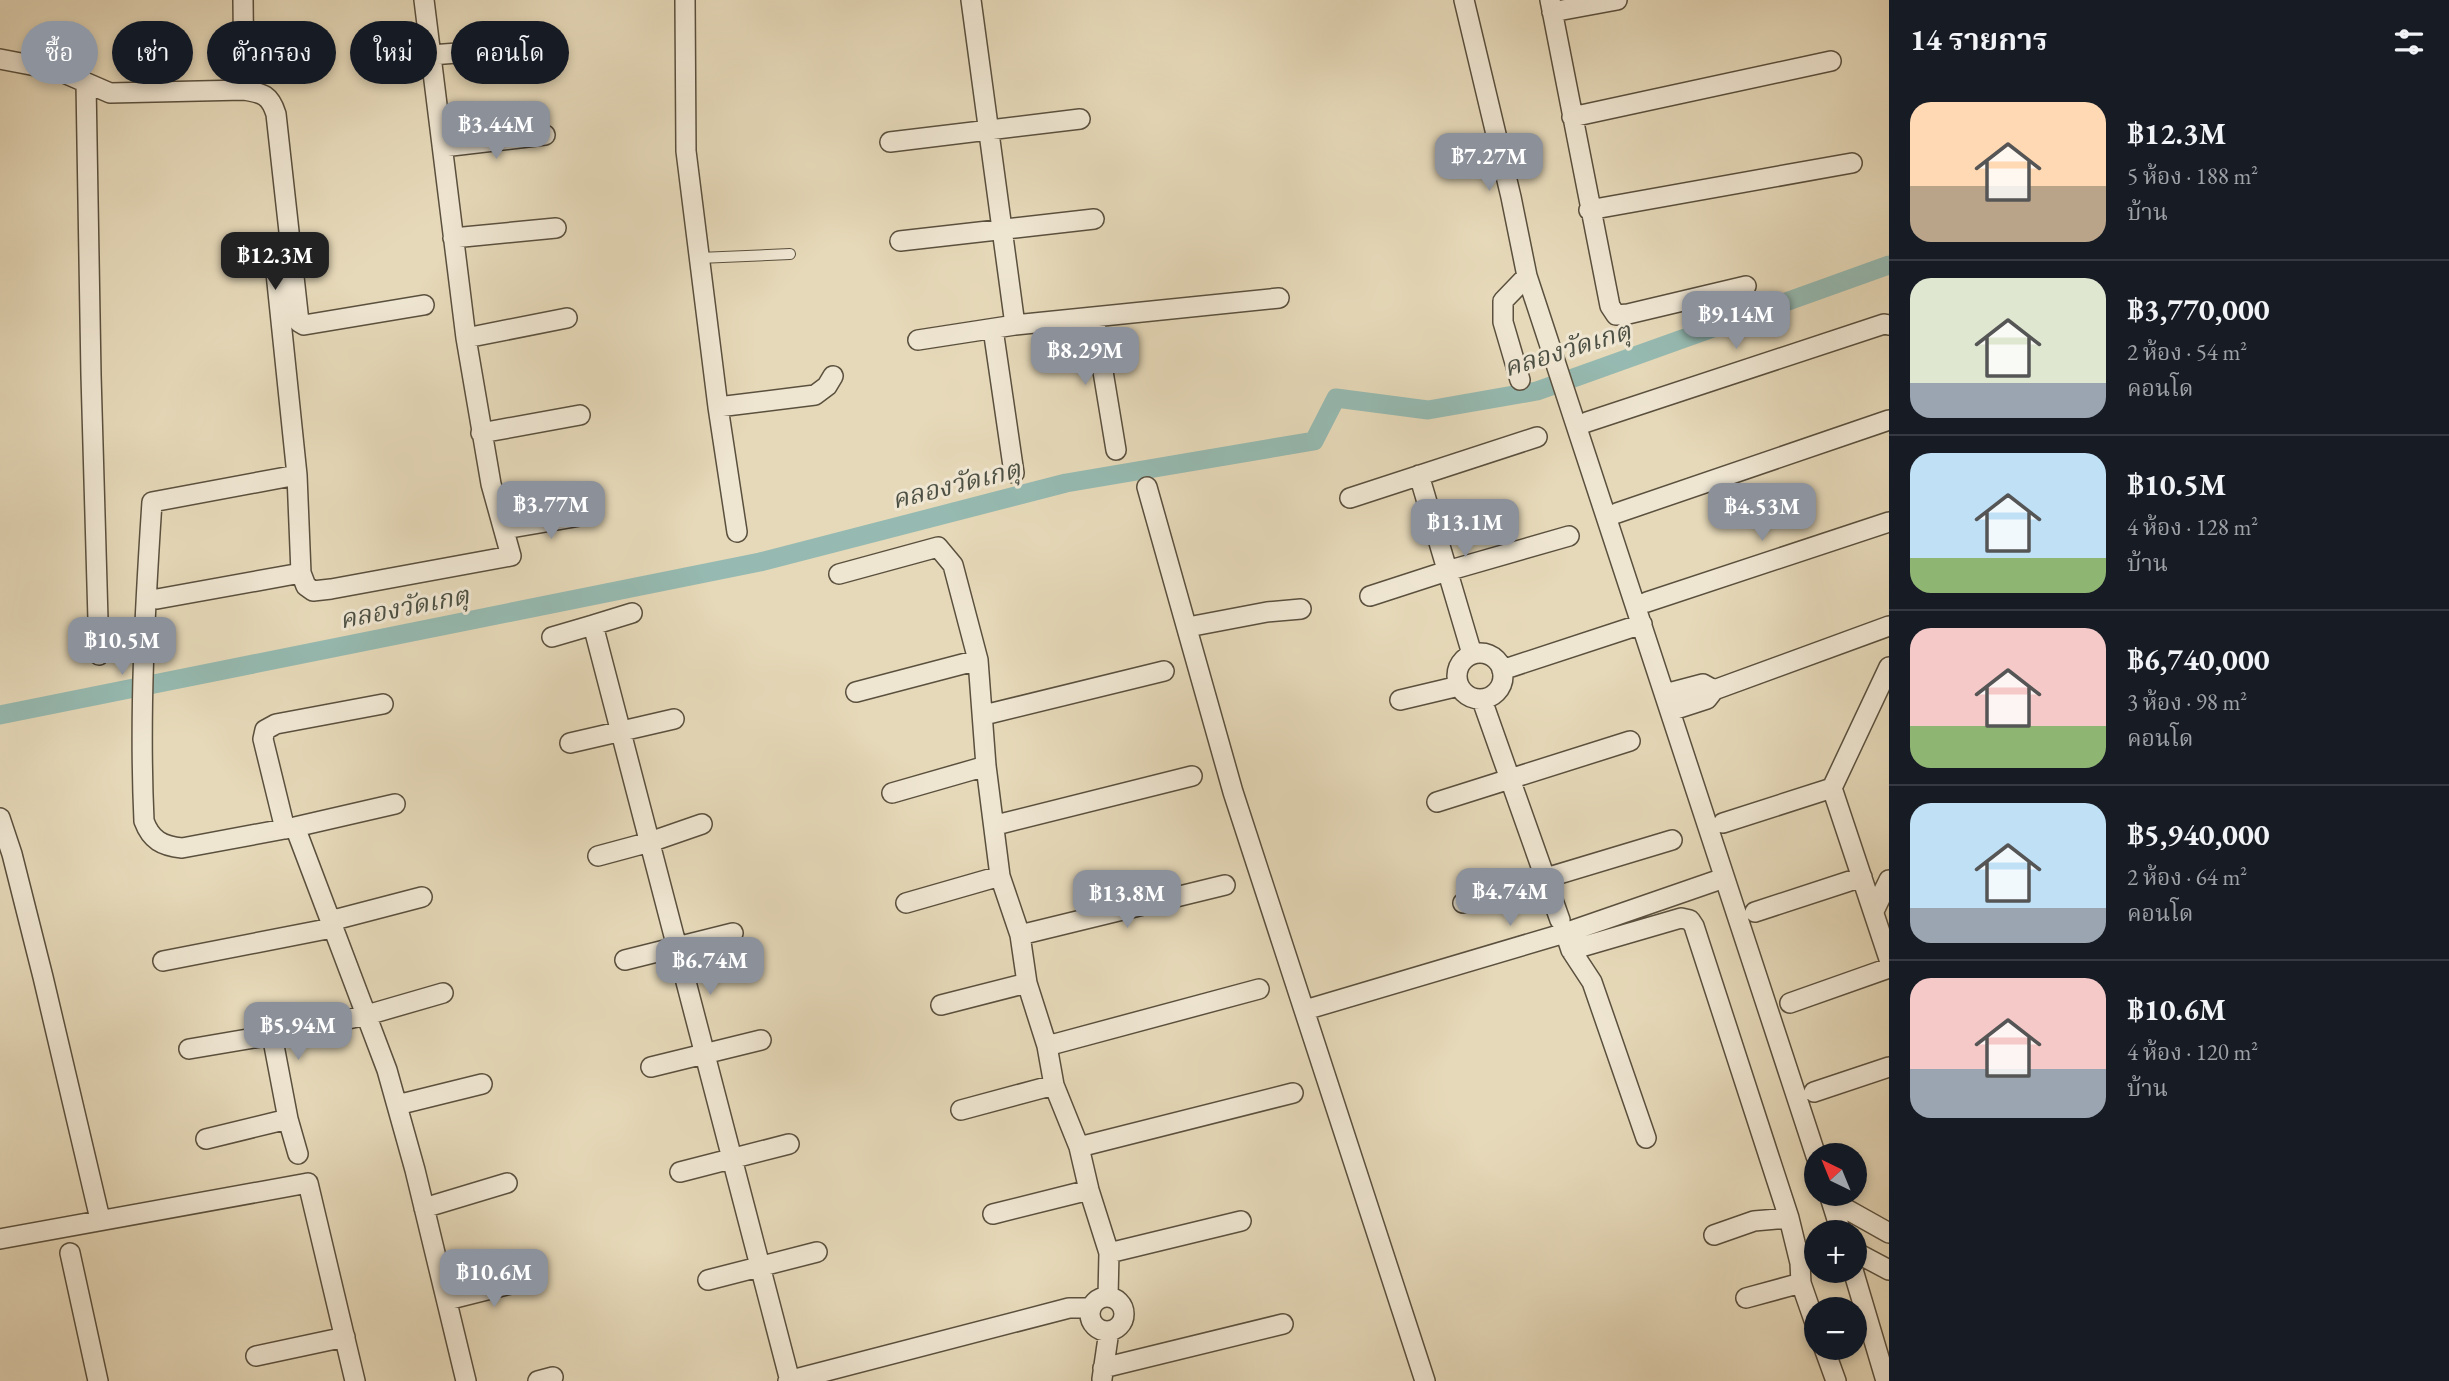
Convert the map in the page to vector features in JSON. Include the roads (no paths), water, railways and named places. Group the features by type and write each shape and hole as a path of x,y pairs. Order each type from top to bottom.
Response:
{"street":[{"path":"243,0 244,90"},
{"path":"424,0 427,21"},
{"path":"685,0 686,151 698,258 737,532"},
{"path":"971,0 1015,325"},
{"path":"1464,0 1527,276 1558,373 1580,416 1642,624 1812,1143"},
{"path":"1617,0 1551,6 1610,306 1616,315 1746,286"},
{"path":"0,59 21,63"},
{"path":"1572,117 1831,61"},
{"path":"86,84 99,655"},
{"path":"88,84 110,93 244,90 261,93 272,102 276,114 299,322 304,325 424,305"},
{"path":"273,244 297,475 302,573 306,586 313,591 511,556 491,484 481,433 466,338 435,84"},
{"path":"890,142 1080,119"},
{"path":"443,147 545,135"},
{"path":"1590,210 1852,163"},
{"path":"900,241 1094,219"},
{"path":"453,238 556,228"},
{"path":"1520,380 1503,322 1503,301 1527,276"},
{"path":"918,341 1015,325 1279,298"},
{"path":"1094,317 1116,450"},
{"path":"466,338 567,318"},
{"path":"1580,416 1884,324 1889,325"},
{"path":"993,329 1014,473"},
{"path":"718,407 815,395 827,386 833,376"},
{"path":"481,433 580,415"},
{"path":"1617,513 1889,420"},
{"path":"1350,498 1537,437"},
{"path":"297,475 152,502 141,706 144,812 149,835 165,846 182,848 290,828 396,804"},
{"path":"1419,475 1472,654"},
{"path":"1147,487 1233,792 1425,1381"},
{"path":"504,529 592,514"},
{"path":"1647,602 1889,522"},
{"path":"1370,596 1569,537"},
{"path":"839,574 938,547 953,565 978,660 986,766 996,825 1000,876 1020,935 1027,983 1047,1046 1054,1085 1079,1147 1089,1190 1109,1252 1108,1297"},
{"path":"158,599 302,573"},
{"path":"1188,627 1267,612 1301,609"},
{"path":"552,637 632,613"},
{"path":"1502,670 1642,624"},
{"path":"593,625 789,1381 1069,1308 1091,1308"},
{"path":"1668,702 1703,684 1714,690 1889,626"},
{"path":"1484,653 1495,660 1502,670 1502,682 1494,695 1482,700 1469,697 1458,686 1456,676 1459,664 1472,654 1484,653"},
{"path":"856,692 978,660"},
{"path":"1889,667 1832,788 1889,959"},
{"path":"984,715 1164,671"},
{"path":"1400,700 1458,686"},
{"path":"1482,700 1565,935 1592,982 1646,1138"},
{"path":"383,704 276,724 265,730 263,738 290,828 331,924 387,1070 466,1381"},
{"path":"570,743 674,719"},
{"path":"1437,802 1630,741"},
{"path":"892,793 986,766"},
{"path":"996,825 1192,776"},
{"path":"1723,823 1832,788"},
{"path":"0,818 12,854 43,977 100,1219"},
{"path":"598,856 702,824"},
{"path":"1463,903 1672,840"},
{"path":"906,903 1000,876"},
{"path":"1305,1010 1565,935 1724,877"},
{"path":"1755,912 1863,877"},
{"path":"1874,911 1889,880"},
{"path":"1020,935 1226,885"},
{"path":"163,961 331,924 422,897"},
{"path":"1565,935 1681,918 1690,920 1698,936 1789,1218 1806,1297"},
{"path":"625,960 733,933"},
{"path":"1790,1003 1889,968"},
{"path":"941,1005 1027,983"},
{"path":"1047,1046 1259,989"},
{"path":"189,1049 367,1015 443,993"},
{"path":"272,1035 288,1119 298,1154"},
{"path":"651,1067 761,1040"},
{"path":"1814,1093 1889,1067"},
{"path":"397,1105 482,1084"},
{"path":"961,1110 1054,1085"},
{"path":"1079,1147 1293,1093"},
{"path":"206,1139 288,1119"},
{"path":"680,1172 789,1144"},
{"path":"0,1238 308,1183 355,1381"},
{"path":"424,1208 508,1183"},
{"path":"993,1214 1089,1190"},
{"path":"1843,1206 1889,1233"},
{"path":"1714,1235 1754,1221 1789,1218"},
{"path":"1109,1252 1241,1221"},
{"path":"708,1280 817,1252"},
{"path":"70,1253 98,1381"},
{"path":"1867,1258 1889,1270"},
{"path":"447,1300 531,1279"},
{"path":"1746,1298 1801,1283"},
{"path":"1857,1283 1886,1381"},
{"path":"1108,1297 1116,1300 1122,1306 1122,1322 1109,1331 1100,1330 1093,1325 1089,1317 1091,1308 1098,1300 1108,1297"},
{"path":"1109,1331 1102,1375 1283,1324"},
{"path":"256,1356 345,1337"},
{"path":"1828,1360 1836,1381"}],"lane":[{"path":"698,258 790,254"}],"waterway":[{"name":"คลองวัดเกตุ","path":"0,715 760,562 1066,483 1314,441 1336,398 1428,410 1537,391 1889,265"}]}
